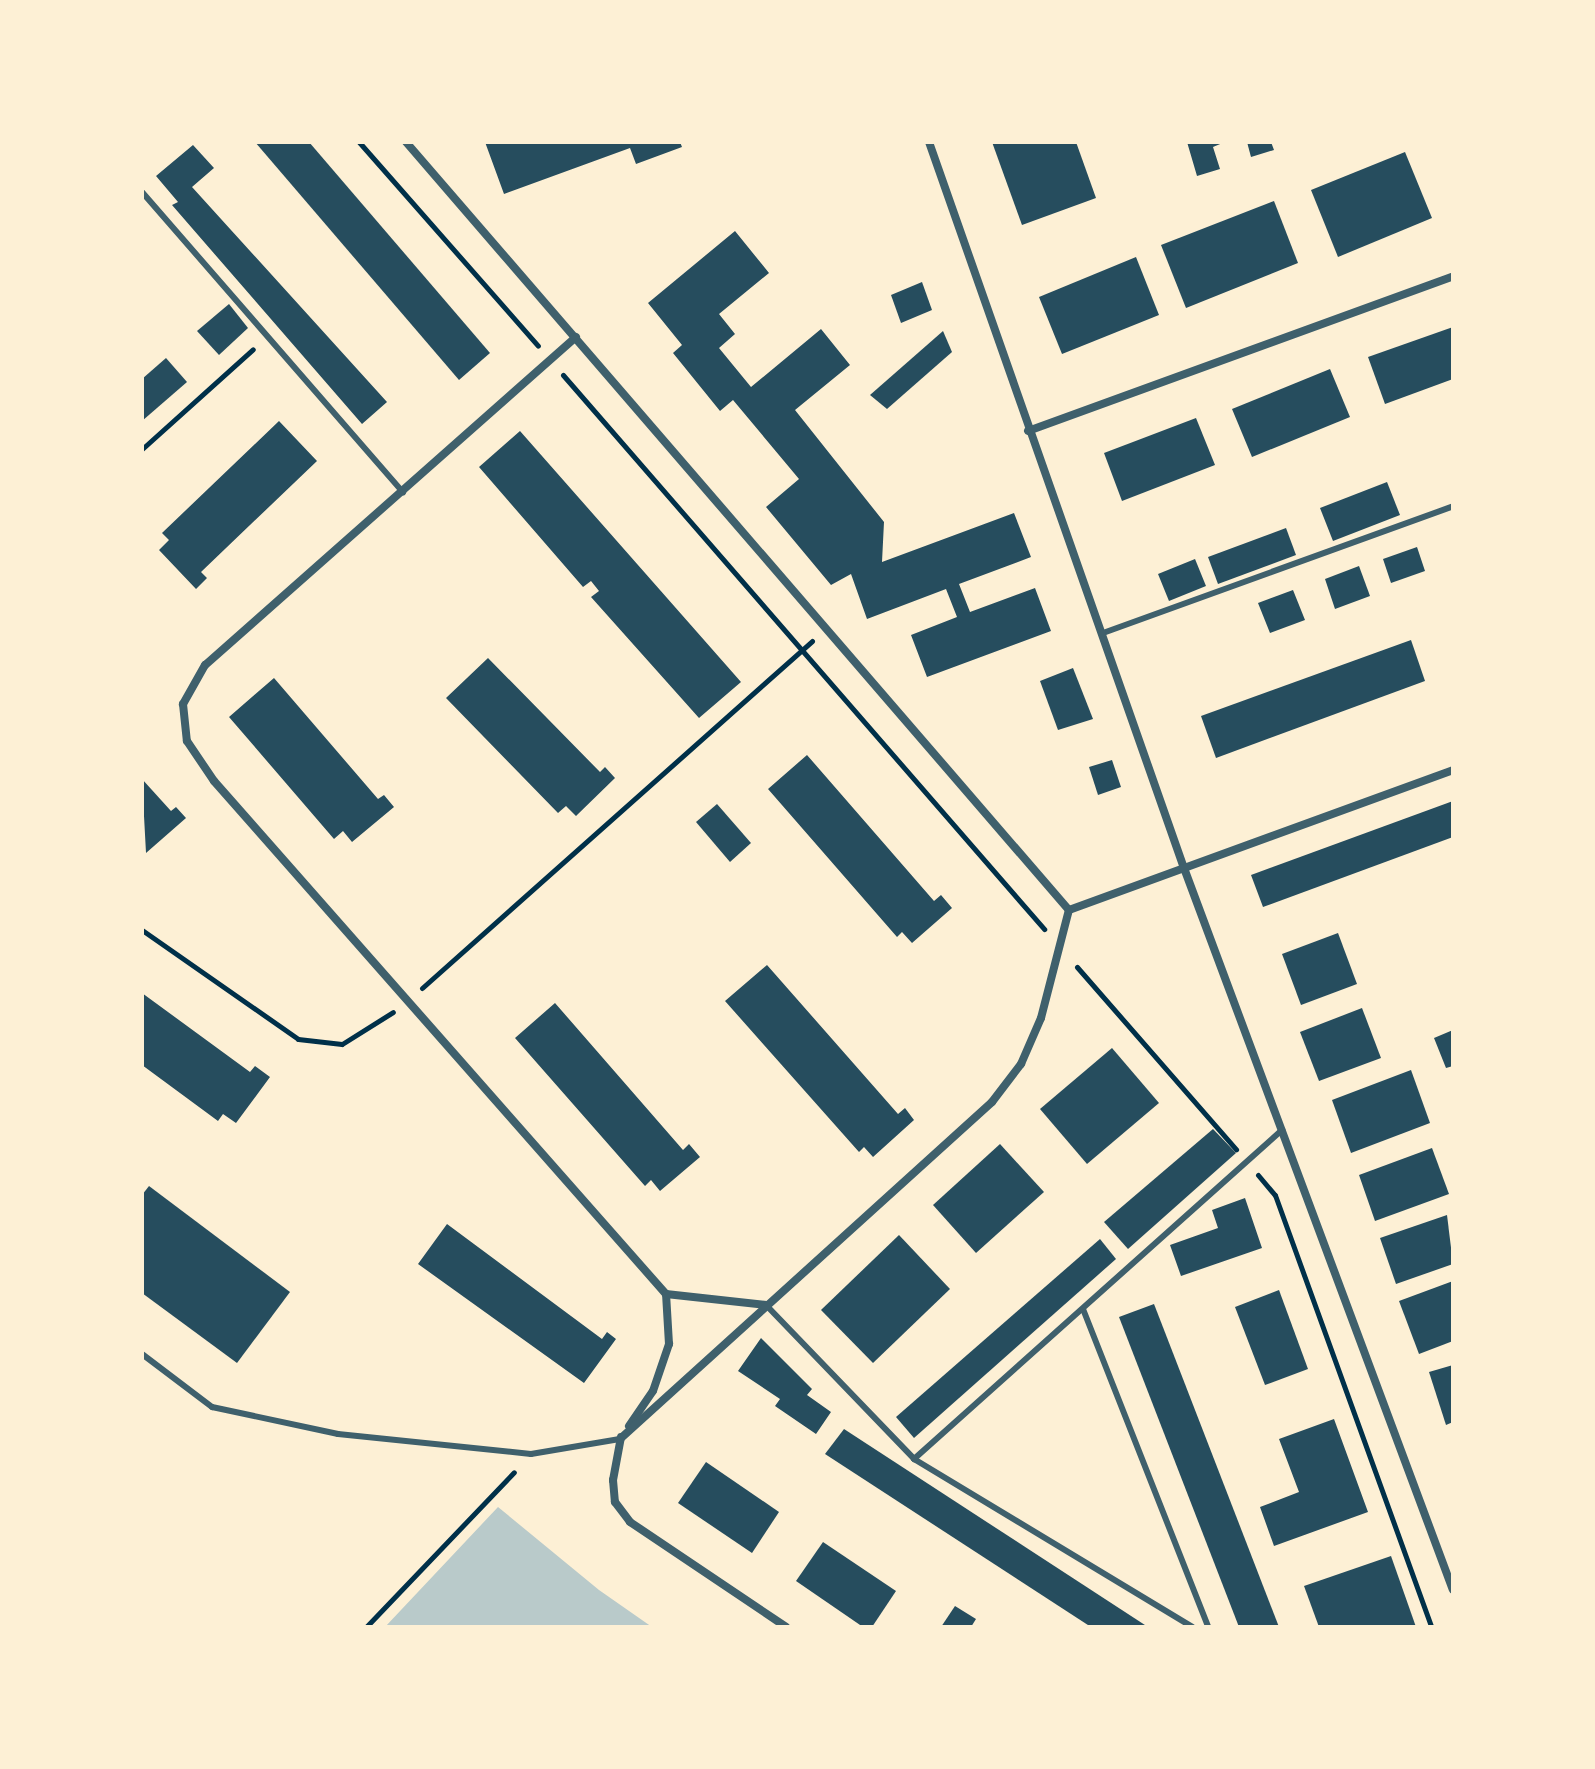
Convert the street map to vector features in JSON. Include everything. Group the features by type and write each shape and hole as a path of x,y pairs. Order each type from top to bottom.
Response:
{"street":[{"path":"406,142 1069,910"},
{"path":"929,142 1184,868 1284,1127 1453,1590"},
{"path":"1028,431 1453,276"},
{"path":"576,337 205,665 183,704 187,741 214,781 405,1003 666,1294 669,1344 653,1391 620,1439 615,1502 630,1522 786,1627"},
{"path":"1069,910 1453,770"},
{"path":"620,1439 992,1102 1021,1064 1062,950 1069,910"},
{"path":"666,1294 766,1305"}],"lane":[{"path":"142,192 403,492"},
{"path":"1103,633 1453,506"},
{"path":"914,1459 1284,1127"},
{"path":"766,1305 914,1459 1192,1627"},
{"path":"1083,1309 1208,1627"},
{"path":"142,1354 212,1407 338,1434 531,1454 620,1439"}],"path":[{"path":"359,142 1275,1195 1431,1627"},
{"path":"142,449 268,335"},
{"path":"142,930 298,1039 320,1045 342,1044 366,1033 405,1003 825,630"},
{"path":"366,1627 531,1454"}],"shaded area":[{"path":"498,1507 599,1590 652,1627 385,1627"}],"building":[{"path":"255,142 309,142 490,353 459,380"},
{"path":"485,142 680,142 682,147 636,164 630,148 504,194"},
{"path":"992,142 1076,142 1096,198 1022,225"},
{"path":"1187,142 1225,142 1213,147 1220,169 1197,176"},
{"path":"1247,142 1271,142 1274,150 1251,157"},
{"path":"193,145 214,168 192,187 387,402 362,424 172,205 178,202 156,176"},
{"path":"1405,152 1432,218 1338,257 1311,190"},
{"path":"1274,201 1298,263 1186,308 1161,245"},
{"path":"735,231 769,273 719,314 735,334 719,348 751,387 821,329 850,365 795,410 884,522 882,562 1014,513 1031,557 959,584 970,612 1035,588 1051,631 927,677 911,635 957,617 946,589 867,619 851,574 831,585 766,507 799,479 733,400 720,411 673,353 682,345 648,303"},
{"path":"1136,257 1159,315 1062,354 1039,297"},
{"path":"922,282 932,310 901,323 891,295"},
{"path":"229,304 248,328 219,355 197,331"},
{"path":"1453,327 1453,379 1385,404 1368,357"},
{"path":"943,331 952,352 887,409 870,395"},
{"path":"166,358 187,382 142,421 142,379"},
{"path":"1330,369 1350,417 1252,457 1232,409"},
{"path":"1196,418 1215,465 1122,501 1104,453"},
{"path":"279,421 317,461 201,572 207,578 196,589 159,550 169,540 162,533"},
{"path":"520,431 741,682 699,718 591,597 599,591 591,581 583,587 479,467"},
{"path":"1387,482 1400,515 1333,541 1320,508"},
{"path":"1286,528 1296,555 1218,584 1208,557"},
{"path":"1417,547 1425,571 1391,583 1383,559"},
{"path":"1195,559 1206,586 1169,601 1158,574"},
{"path":"1359,566 1370,596 1335,609 1325,579"},
{"path":"1293,590 1305,620 1270,633 1258,603"},
{"path":"1411,640 1425,681 1216,758 1201,716"},
{"path":"488,658 600,772 605,767 615,778 576,816 566,806 558,813 446,698"},
{"path":"1073,668 1093,719 1058,730 1040,681"},
{"path":"274,678 378,799 384,795 394,807 352,842 343,831 334,839 229,717"},
{"path":"807,755 934,901 941,895 952,908 912,943 902,932 897,937 768,789"},
{"path":"1112,760 1121,787 1098,795 1089,767"},
{"path":"142,779 171,811 176,807 186,818 146,853"},
{"path":"1453,801 1453,837 1263,907 1251,875"},
{"path":"717,804 751,843 730,862 696,822"},
{"path":"1338,933 1357,984 1301,1005 1282,954"},
{"path":"767,965 898,1114 905,1108 914,1120 873,1157 864,1147 859,1152 725,1001"},
{"path":"142,993 250,1072 255,1066 270,1077 236,1123 223,1114 218,1121 142,1065"},
{"path":"555,1003 683,1150 689,1144 700,1157 660,1191 651,1180 645,1186 515,1038"},
{"path":"1362,1008 1381,1058 1319,1081 1300,1032"},
{"path":"1453,1030 1453,1066 1446,1068 1434,1038"},
{"path":"1112,1048 1159,1103 1087,1164 1040,1109"},
{"path":"1411,1070 1430,1123 1351,1153 1332,1100"},
{"path":"1213,1129 1236,1153 1128,1249 1104,1222"},
{"path":"1000,1144 1044,1192 976,1253 933,1205"},
{"path":"1432,1148 1449,1194 1375,1221 1359,1175"},
{"path":"149,1186 290,1292 237,1363 142,1293 142,1195"},
{"path":"1245,1198 1262,1248 1181,1276 1170,1245 1218,1228 1212,1210"},
{"path":"1447,1215 1453,1264 1396,1284 1380,1238"},
{"path":"447,1224 602,1339 607,1332 616,1339 584,1383 418,1264"},
{"path":"899,1235 950,1289 873,1363 821,1310"},
{"path":"1100,1239 1116,1259 914,1438 896,1417"},
{"path":"1453,1281 1453,1341 1419,1354 1399,1301"},
{"path":"1279,1290 1308,1369 1265,1385 1235,1307"},
{"path":"1154,1304 1279,1627 1239,1627 1119,1317"},
{"path":"761,1338 812,1389 807,1395 831,1412 816,1434 775,1406 780,1399 738,1371"},
{"path":"1453,1365 1453,1422 1446,1425 1429,1372"},
{"path":"1334,1419 1368,1512 1274,1546 1260,1507 1299,1492 1279,1439"},
{"path":"844,1429 1148,1627 1091,1627 825,1454"},
{"path":"706,1462 779,1512 752,1553 678,1503"},
{"path":"823,1542 896,1591 872,1627 863,1627 796,1581"},
{"path":"1391,1556 1416,1627 1319,1627 1304,1586"},
{"path":"955,1606 976,1619 971,1627 941,1627"}]}
